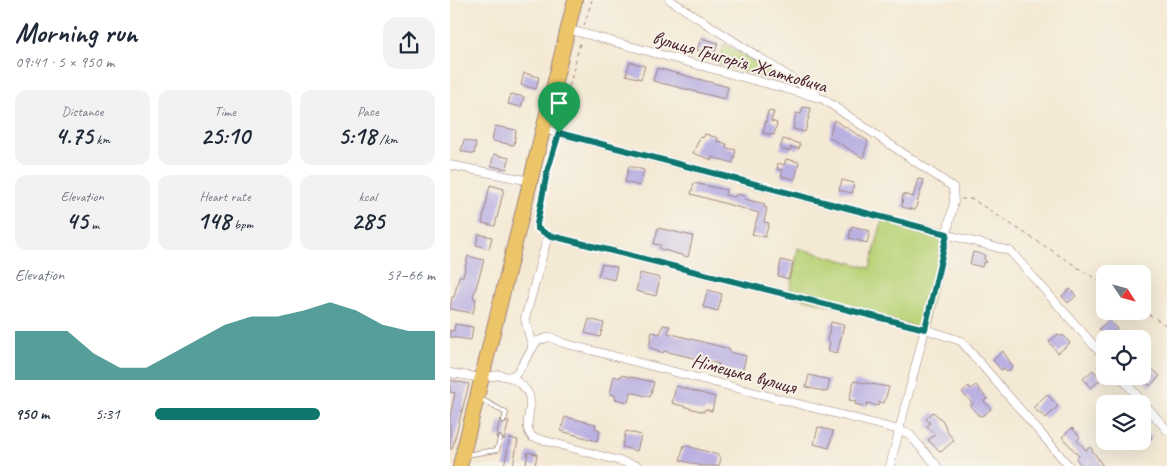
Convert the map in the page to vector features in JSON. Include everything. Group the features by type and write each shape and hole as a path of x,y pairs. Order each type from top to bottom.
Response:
{"highway":[{"path":"461,461 575,0"}],"street":[{"path":"670,0 823,99"},
{"name":"вулиця Григорія Жатковича","path":"567,29 823,99 953,187 954,202"},
{"path":"543,129 1010,251 1096,348"},
{"path":"450,165 530,181"},
{"path":"890,466 925,329 954,202"},
{"path":"509,377 517,373 532,346 525,319 548,235 925,329 961,341 1070,466"},
{"name":"Німецька вулиця","path":"532,346 545,337 553,337 563,343 899,430 909,434 937,466"},
{"path":"450,373 482,378 499,375 509,377 524,387 530,397 531,410 527,426 532,437 638,466"},
{"path":"1128,385 1167,430"}],"lane":[{"path":"478,397 506,413 504,420"},
{"path":"461,461 497,450 500,439"}],"path":[{"path":"548,235 537,228 537,224 547,172 559,133 582,33 592,0"},
{"path":"954,202 964,198 972,200 1096,280"},
{"path":"1151,316 1167,326"}],"green space":[{"path":"724,44 781,76 779,82 718,64"},
{"path":"883,217 947,234 925,329 789,295 798,248 870,268"}],"building":[{"path":"701,38 718,43 714,55 697,50"},
{"path":"630,62 645,66 641,79 626,75"},
{"path":"657,68 728,87 725,99 653,81"},
{"path":"524,73 539,77 536,89 521,85"},
{"path":"511,94 524,97 521,107 508,104"},
{"path":"803,107 811,108 805,132 793,129 796,113 801,114"},
{"path":"768,111 774,112 771,121 777,123 774,135 763,133"},
{"path":"834,120 868,141 863,158 829,137"},
{"path":"495,126 516,130 514,145 492,141"},
{"path":"705,134 718,138 717,141 727,144 726,148 736,150 733,163 712,157 712,160 693,153 700,137 703,138"},
{"path":"783,139 800,144 799,149 791,147 790,151 780,149"},
{"path":"464,140 476,143 474,154 461,151"},
{"path":"494,154 509,158 507,169 491,166"},
{"path":"786,159 799,162 795,179 781,176 783,170 777,169 778,163 784,165"},
{"path":"629,166 644,170 640,186 625,182"},
{"path":"918,179 924,180 915,210 902,207 903,194 913,197"},
{"path":"842,180 854,183 852,193 839,190"},
{"path":"694,183 726,190 725,195 735,197 736,194 745,196 744,199 765,204 764,207 767,208 764,222 769,223 765,237 752,234 759,213 691,194"},
{"path":"490,185 504,189 495,226 482,223"},
{"path":"852,226 870,231 867,243 849,238"},
{"path":"658,228 693,236 688,257 660,249 660,245 654,244"},
{"path":"479,234 492,237 489,249 476,245"},
{"path":"973,252 985,255 984,259 987,262 983,263 982,267 970,264"},
{"path":"468,256 484,260 473,298 476,299 473,313 450,309 459,276 463,276"},
{"path":"781,260 793,263 789,279 778,276"},
{"path":"602,264 617,267 614,280 598,276"},
{"path":"640,273 660,278 656,296 636,291"},
{"path":"1070,289 1076,296 1068,303 1062,296"},
{"path":"708,290 722,294 718,311 703,307"},
{"path":"589,319 604,323 600,337 585,333"},
{"path":"1109,320 1117,329 1100,330"},
{"path":"831,322 844,325 837,353 828,351 830,342 827,341"},
{"path":"455,324 473,327 471,340 450,337 450,330 454,331"},
{"path":"663,325 670,326 668,333 730,349 729,352 746,356 742,373 718,368 719,364 664,351 663,353 649,347 652,332 660,334"},
{"path":"1058,334 1061,337 1063,335 1070,343 1058,353 1049,342"},
{"path":"1003,351 1013,367 1007,372 1004,368 1001,370 993,360"},
{"path":"1151,368 1160,376 1151,385"},
{"path":"1093,370 1096,373 1096,384 1091,388 1083,379"},
{"path":"621,375 654,382 650,397 631,392 628,402 615,399 615,395 610,394 614,376 620,378"},
{"path":"809,375 830,380 827,392 806,387"},
{"path":"450,380 469,384 452,449 450,449 450,416 455,393 450,392"},
{"path":"854,381 889,387 884,403 879,402 878,406 867,403 866,407 855,404 856,401 849,400"},
{"path":"976,385 987,399 984,401 991,409 982,416 978,415 970,406 973,404 962,392 969,386 971,389"},
{"path":"676,386 715,397 712,411 705,409 704,412 672,403"},
{"path":"1047,394 1058,406 1046,418 1033,408"},
{"path":"933,412 943,421 948,433 954,440 941,452 928,440 935,435 927,426 930,423 926,419"},
{"path":"565,417 596,424 595,428 600,430 597,441 561,431"},
{"path":"500,419 503,424 509,421 504,440 500,435 496,438"},
{"path":"818,427 833,431 829,448 814,444"},
{"path":"1072,428 1080,437 1077,440 1086,450 1090,447 1103,466 1082,466 1076,459 1079,456 1062,437"},
{"path":"626,431 641,435 637,451 622,447"},
{"path":"510,438 518,440 513,466 504,466"},
{"path":"684,445 718,455 721,458 719,466 701,466 680,460"},
{"path":"528,452 537,454 535,466 526,464"}],"route":[{"path":"559,133 947,234 925,329 548,235 537,228 537,224 547,172 559,133"}]}
